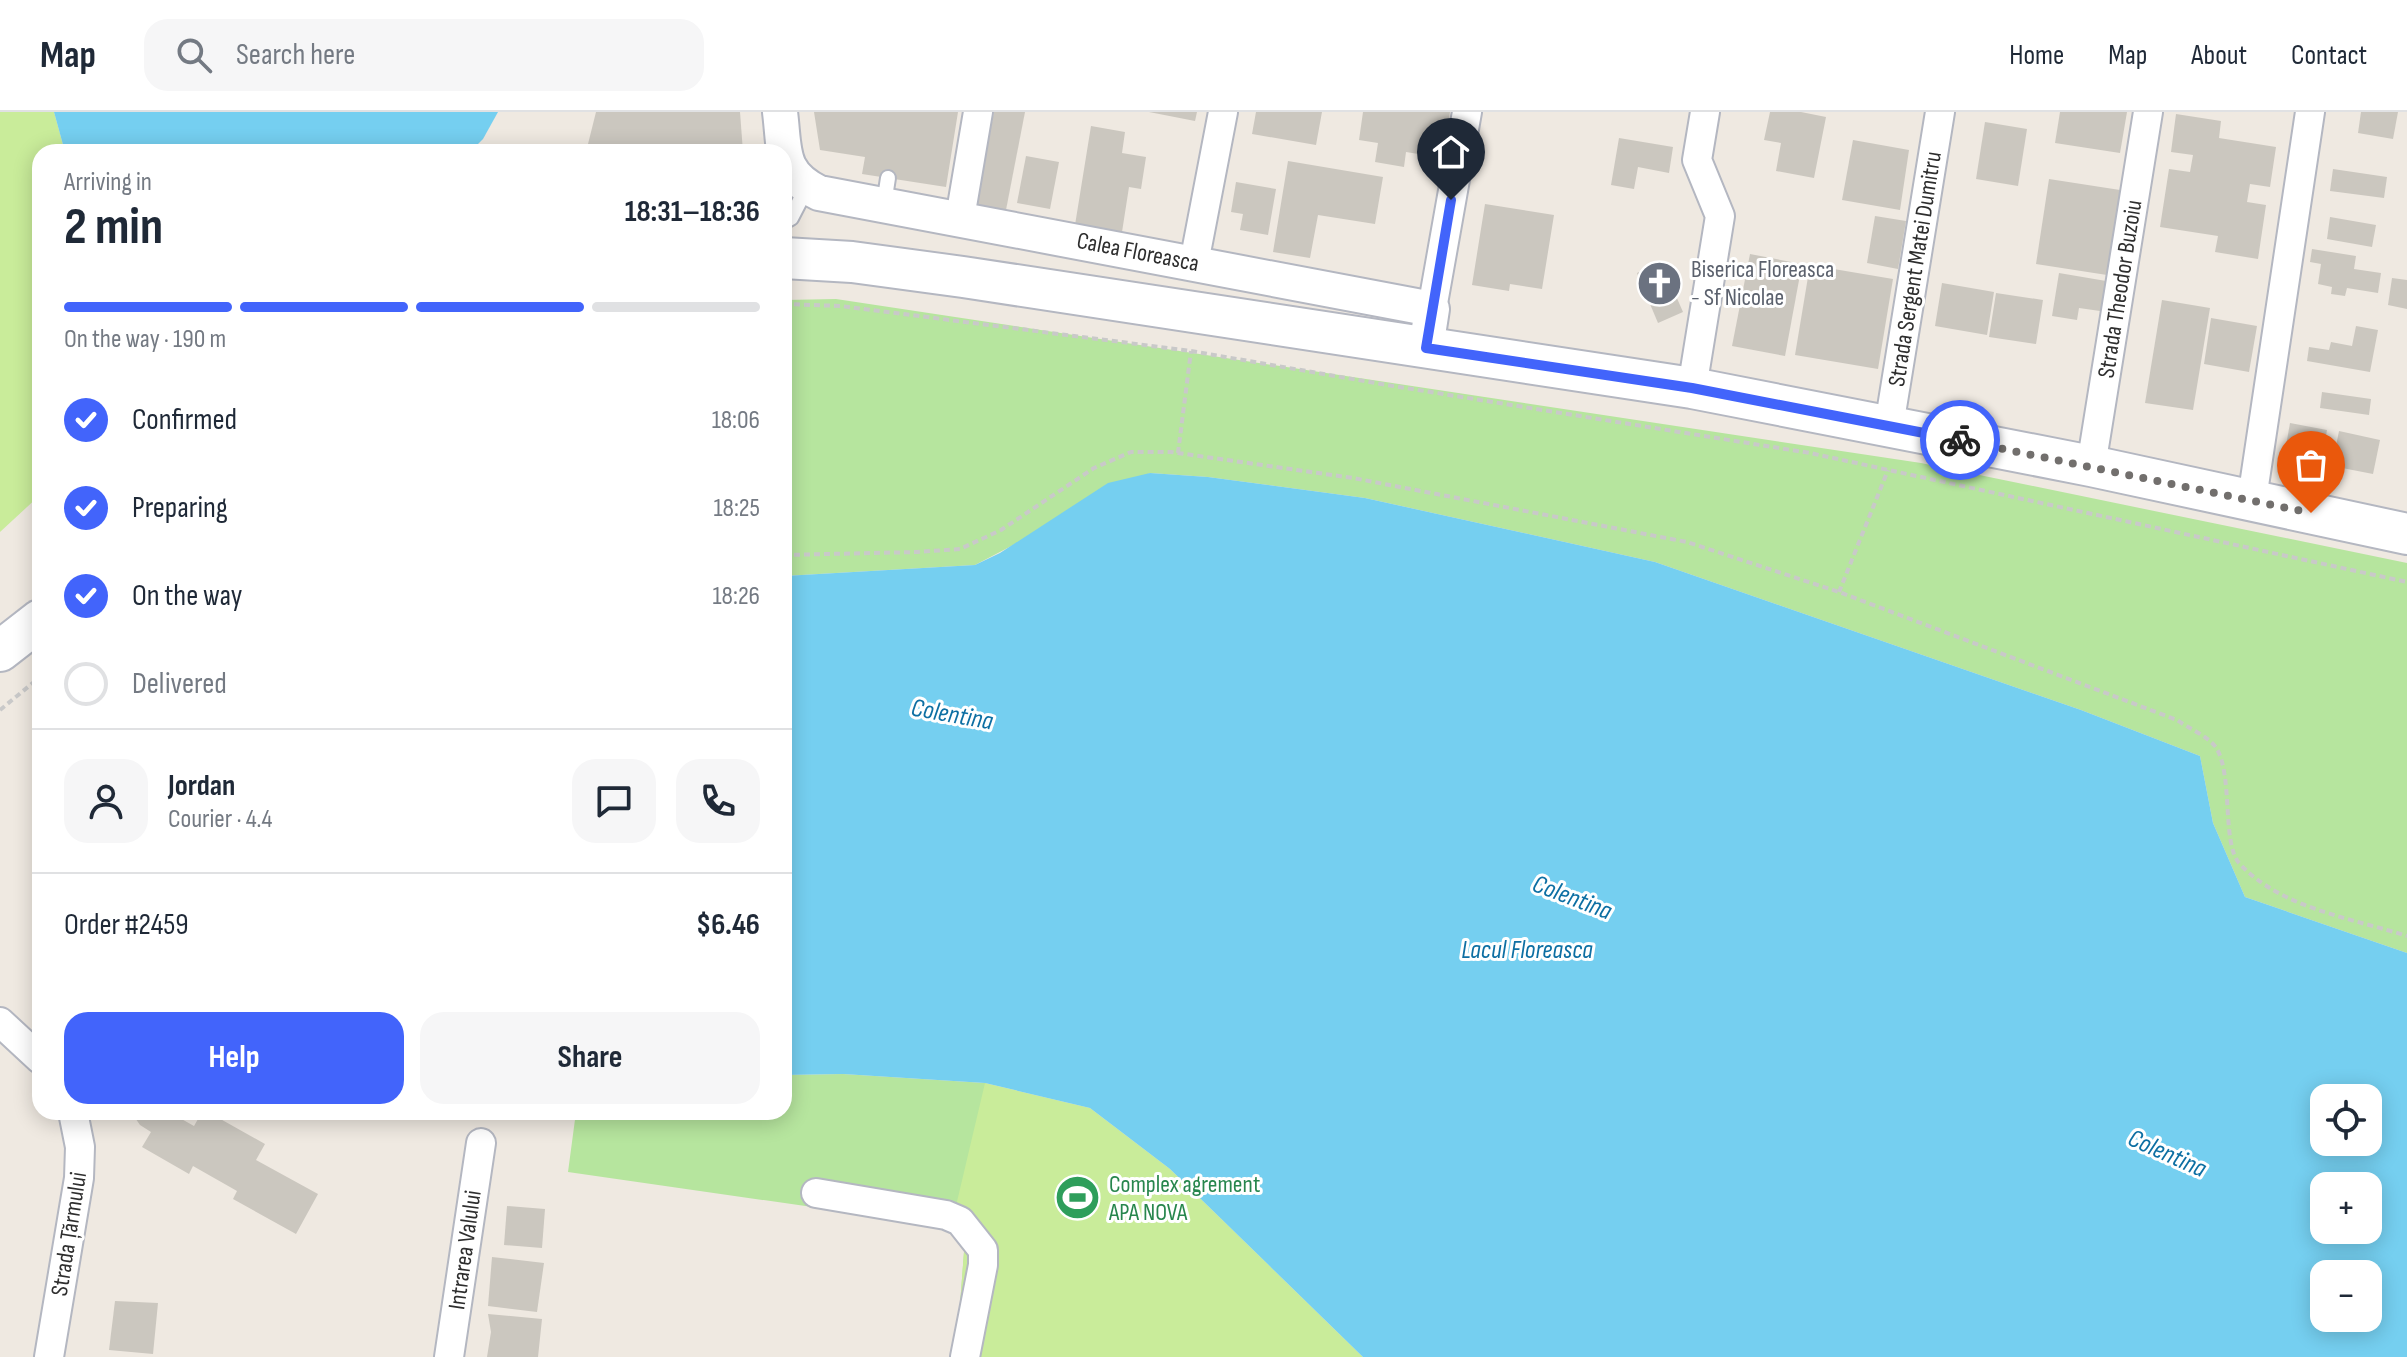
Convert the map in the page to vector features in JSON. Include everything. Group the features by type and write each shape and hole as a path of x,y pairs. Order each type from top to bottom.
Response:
{"main road":[{"name":"Calea Floreasca","path":"792,258 852,262 1422,334 2091,466 2407,534"},
{"path":"0,651 32,626"}],"street":[{"path":"780,112 784,144"},
{"path":"960,218 978,112"},
{"path":"1194,263 1223,112"},
{"path":"1422,334 1467,112"},
{"path":"1692,388 1720,216 1697,160 1705,112"},
{"name":"Strada Sergent Matei Dumitru","path":"1889,426 1940,112"},
{"name":"Strada Theodor Buzoiu","path":"2091,466 2148,112"},
{"path":"2252,499 2310,112"},
{"path":"792,173 807,187"},
{"name":"Calea Floreasca","path":"807,187 819,193 886,191 960,218 1399,303 1422,334"},
{"path":"0,1022 32,1052"},
{"name":"Strada Țărmului","path":"49,1357 79,1178 80,1147 75,1120"},
{"name":"Intrarea Valului","path":"449,1357 481,1143"},
{"path":"816,1193 946,1215 960,1221 983,1250 983,1265 965,1357"}],"lane":[{"path":"792,216 807,187"}],"path":[{"path":"792,304 841,306 1191,351 1810,453 2407,582"},
{"path":"1178,453 1191,351"},
{"path":"792,555 960,549 1001,530 1094,468 1131,452 1178,453 1353,478 1687,542 1839,592 2177,720 2216,747 2227,784 2228,825 2237,860 2270,890 2407,936"},
{"path":"1839,592 1888,470"},
{"path":"0,710 32,684"}],"green space":[{"path":"0,112 54,112 63,144 32,144 32,502 0,532"},
{"path":"836,299 1921,463 2407,563 2407,953 2245,897 2213,823 2200,756 2081,710 1655,562 1365,498 1208,477 1150,473 975,565 792,576 792,300"},
{"path":"843,1074 985,1083 1141,1172 956,1357 965,1239 951,1227 568,1172 575,1120 792,1120 792,1075"},
{"name":"Complex agrement APA NOVA","path":"985,1083 1090,1108 1170,1169 1363,1357 956,1357 965,1239 951,1227"}],"water":[{"path":"54,112 498,112 478,144 63,144"},
{"name":"Lacul Floreasca","path":"1150,473 1208,477 1365,498 1655,562 2081,710 2200,756 2213,823 2245,897 2407,953 2407,1357 1363,1357 1170,1169 1090,1108 985,1083 843,1074 792,1075 792,576 975,565 1000,553 1108,483"}],"building":[{"path":"596,112 740,112 742,144 588,144"},
{"path":"814,112 958,112 946,187 862,174 865,157 820,150"},
{"path":"994,112 1025,112 1006,210 976,204"},
{"path":"1149,112 1197,112 1195,121"},
{"path":"1256,112 1322,112 1316,145 1252,134"},
{"path":"1363,112 1450,112 1443,158 1406,152 1404,167 1375,162 1378,143 1359,140"},
{"path":"1770,112 1801,112 1826,117 1814,178 1776,171 1781,143 1764,140"},
{"path":"2060,112 2127,112 2120,153 2055,143"},
{"path":"2361,112 2398,112 2393,139 2358,133"},
{"path":"2176,114 2221,121 2219,138 2276,147 2270,187 2250,184 2247,202 2266,205 2258,259 2215,252 2218,236 2160,227 2169,169 2190,172 2193,155 2171,152"},
{"path":"1985,122 2027,129 2018,186 1976,179"},
{"path":"1091,126 1125,132 1122,153 1146,157 1141,189 1129,187 1122,232 1075,225"},
{"path":"1619,138 1673,147 1669,173 1638,167 1634,189 1611,185"},
{"path":"1853,140 1909,150 1900,210 1842,200"},
{"path":"1026,156 1059,162 1050,209 1017,203"},
{"path":"1288,161 1383,177 1375,224 1318,215 1310,258 1273,252"},
{"path":"2333,169 2387,177 2384,198 2330,191"},
{"path":"2049,179 2120,190 2107,275 2036,264"},
{"path":"1236,182 1276,189 1268,235 1240,230 1243,214 1231,212"},
{"path":"1485,204 1554,215 1542,289 1510,284 1509,291 1472,285"},
{"path":"1875,216 1906,221 1898,269 1867,263"},
{"path":"2330,217 2376,225 2372,247 2327,239"},
{"path":"2312,249 2356,256 2354,269 2381,273 2378,293 2347,288 2345,296 2331,294 2332,287 2318,284 2321,264 2310,262"},
{"path":"1750,254 1802,264 1785,356 1732,346"},
{"path":"1661,262 1683,312 1658,323 1637,273"},
{"path":"1810,265 1893,279 1878,369 1795,355"},
{"path":"2059,273 2112,282 2107,312 2079,308 2077,320 2052,316"},
{"path":"2392,278 2407,280 2407,309 2388,305"},
{"path":"1942,283 1994,292 1987,335 1935,326"},
{"path":"1996,293 2043,300 2036,344 1989,337"},
{"path":"2162,300 2210,308 2193,410 2145,403"},
{"path":"2211,318 2257,326 2249,372 2204,364"},
{"path":"2356,326 2378,330 2370,372 2307,361 2309,347 2329,350 2331,342 2352,346"},
{"path":"2322,392 2371,399 2369,415 2320,408"},
{"path":"2290,423 2327,430 2318,481 2281,474"},
{"path":"2339,431 2380,440 2373,474 2332,466"},
{"path":"137,1120 183,1120 194,1126 197,1120 222,1120 265,1144 256,1160 318,1194 296,1234 233,1199 237,1191 193,1166 189,1174 142,1147 151,1132"},
{"path":"507,1206 545,1209 542,1248 504,1245"},
{"path":"492,1257 544,1263 537,1312 488,1306"},
{"path":"115,1301 158,1303 153,1354 109,1350"},
{"path":"488,1314 542,1319 538,1357 487,1357 491,1332"}],"way so far":[{"path":"1960,440 2311,513"}],"place":[{"name":"Biserica Floreasca - Sf Nicolae","path":"1660,283"},
{"name":"Complex agrement APA NOVA","path":"1078,1198"}],"route":[{"path":"1451,200 1426,348 1692,388 1960,440"}],"water label":[{"name":"Colentina","path":"952,715"},
{"name":"Colentina","path":"1572,898"},
{"name":"Colentina","path":"2167,1154"}]}
